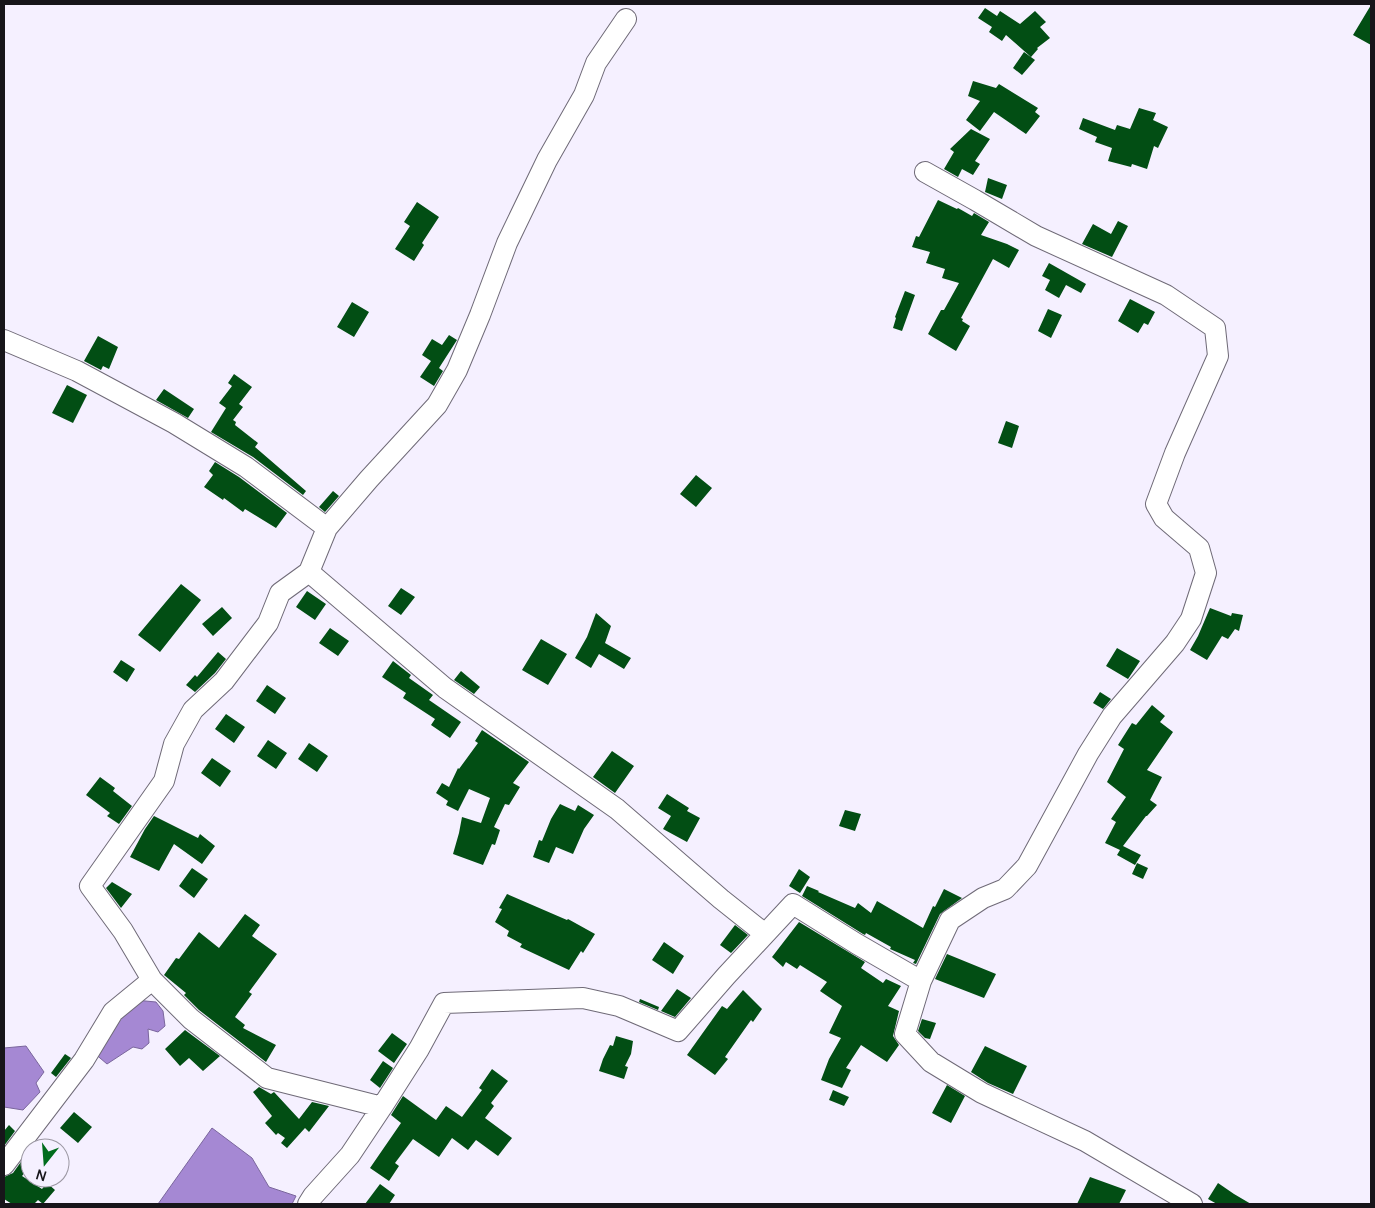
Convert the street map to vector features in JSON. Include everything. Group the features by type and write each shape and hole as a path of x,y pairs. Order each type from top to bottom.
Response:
{"street":[{"path":"382,1107 267,1078 191,1019 152,980 123,931 90,886 164,781 174,744 193,710 224,681 268,623 280,593 309,572 328,528 369,479 437,406 457,370 507,243 547,160 584,95 596,63 626,19"},
{"path":"925,172 1036,236 1166,295 1215,328 1218,356 1175,452 1156,504 1164,518 1199,548 1206,573 1191,619 1175,643 1112,716 1088,754 1028,866 1006,889 983,898 950,920 921,980 904,1034 932,1062 982,1093 1085,1141 1192,1204"},
{"path":"4,340 76,371 174,423 246,467 328,528"},
{"path":"309,572 445,688 617,809 721,899 765,934"},
{"path":"308,1204 350,1155 419,1049 444,1003 583,998 619,1006 678,1031 793,904 857,944 921,980"},
{"path":"4,1166 84,1060 113,1012 152,980"}],"shaded area":[{"path":"135,1000 156,1002 163,1011 165,1026 158,1032 148,1029 149,1043 142,1049 133,1047 107,1064 93,1052"},
{"path":"26,1046 44,1072 36,1083 40,1092 23,1110 4,1107 4,1048"},
{"path":"212,1128 252,1158 269,1187 296,1196 292,1204 158,1204"}],"building":[{"path":"1371,5 1371,45 1353,35"},
{"path":"985,8 997,16 1000,11 1020,24 1035,11 1046,22 1040,27 1050,38 1037,48 1031,57 1006,35 1002,41 989,32 992,27 978,18"},
{"path":"1024,52 1035,60 1022,75 1013,68"},
{"path":"973,81 996,88 999,84 1038,108 1035,112 1040,116 1026,134 994,112 980,131 966,120 980,101 968,96"},
{"path":"1139,108 1156,113 1153,120 1168,127 1158,148 1154,146 1147,169 1132,164 1131,167 1108,161 1112,148 1095,142 1097,137 1079,129 1083,118 1115,130 1117,125 1130,129"},
{"path":"971,129 990,139 975,161 980,164 973,175 962,169 958,177 944,169 954,152 950,149"},
{"path":"988,178 1007,185 1002,199 985,192"},
{"path":"938,200 972,216 974,213 989,222 981,235 1019,250 1009,268 993,259 961,318 963,319 962,321 970,326 956,351 928,334 959,283 942,278 945,269 926,263 930,252 912,247 916,236 919,237"},
{"path":"417,202 439,217 422,243 424,245 414,261 395,249 410,226 404,222"},
{"path":"1118,221 1128,226 1112,257 1082,244 1093,224 1111,234"},
{"path":"1049,263 1086,284 1081,293 1066,285 1059,298 1045,290 1050,280 1042,276"},
{"path":"905,291 915,295 902,331 893,328"},
{"path":"1130,299 1155,312 1148,325 1144,323 1138,333 1118,321"},
{"path":"352,302 369,312 354,337 337,327"},
{"path":"1048,309 1062,315 1051,338 1038,331"},
{"path":"449,335 457,340 439,368 443,371 434,386 420,377 431,361 422,355 432,339 442,345"},
{"path":"98,336 118,347 109,369 103,366 101,370 84,361"},
{"path":"234,374 252,387 239,404 243,407 233,420 236,422 235,425 258,443 255,447 306,491 303,495 253,457 211,432 226,408 219,403 232,386 228,383"},
{"path":"67,385 87,395 73,423 52,413"},
{"path":"164,389 194,409 188,418 156,400"},
{"path":"1006,421 1019,426 1012,448 998,443"},
{"path":"215,462 239,477 287,513 276,528 245,509 243,512 224,498 223,500 204,487 213,475 209,471"},
{"path":"696,475 712,488 696,507 680,494"},
{"path":"333,491 339,496 325,512 319,507"},
{"path":"181,584 201,600 160,652 138,635"},
{"path":"401,588 415,597 401,615 388,606"},
{"path":"307,591 326,604 315,620 296,607"},
{"path":"222,607 232,618 213,636 202,624"},
{"path":"1210,608 1231,616 1232,613 1243,615 1239,631 1235,629 1228,639 1222,636 1207,660 1190,650"},
{"path":"596,613 611,626 605,643 631,658 624,669 599,654 591,668 575,658 587,637"},
{"path":"330,628 349,641 338,656 319,643"},
{"path":"541,639 567,654 548,685 522,670"},
{"path":"1117,648 1140,661 1128,679 1106,666"},
{"path":"218,652 226,659 215,673 195,692 186,685 195,675 197,677"},
{"path":"121,660 135,669 127,682 113,672"},
{"path":"393,661 411,675 409,678 433,695 429,700 461,722 450,738 431,725 435,719 403,698 406,693 382,677"},
{"path":"461,671 480,687 474,694 454,680"},
{"path":"267,685 286,698 275,714 256,701"},
{"path":"1100,692 1111,699 1103,709 1093,703"},
{"path":"1152,705 1165,716 1160,722 1173,732 1147,770 1162,777 1150,800 1157,805 1123,846 1141,855 1135,865 1117,855 1120,850 1105,843 1116,822 1111,819 1126,797 1107,782 1124,749 1118,745 1132,723 1136,725"},
{"path":"226,714 245,727 234,743 215,729"},
{"path":"482,730 529,762 513,783 520,787 509,805 505,804 494,827 500,830 495,845 492,844 483,865 453,854 462,817 481,823 490,798 469,789 458,811 446,805 448,801 436,793 442,783 449,787 458,768 478,743 475,741"},
{"path":"268,740 287,753 276,769 257,756"},
{"path":"309,743 328,756 317,772 298,759"},
{"path":"612,751 634,766 615,793 593,777"},
{"path":"212,758 231,771 220,787 201,773"},
{"path":"100,777 115,788 113,791 132,806 119,824 107,816 110,813 86,795"},
{"path":"667,794 689,808 687,811 700,818 687,842 663,829 671,816 658,808"},
{"path":"560,804 575,811 578,805 594,815 584,829 573,854 556,847 549,863 533,857 539,840 542,841 551,819"},
{"path":"845,810 861,814 855,831 839,826"},
{"path":"154,816 198,838 200,834 215,846 202,864 174,844 159,871 130,857"},
{"path":"1137,863 1148,868 1143,879 1132,874"},
{"path":"192,868 208,879 194,898 179,886"},
{"path":"799,869 810,877 800,893 789,886"},
{"path":"112,882 132,894 121,908 106,888"},
{"path":"807,886 855,908 858,903 871,913 877,901 923,928 933,906 935,907 944,889 962,898 940,914 916,964 913,963 915,960 890,949 891,947 866,933 865,935 863,934 802,896"},
{"path":"507,894 568,919 595,934 569,970 520,947 522,944 507,936 509,931 495,922 502,909 499,908"},
{"path":"245,914 260,925 252,936 277,954 249,992 252,994 235,1017 245,1025 243,1028 276,1045 266,1062 199,1010 184,995 186,993 164,975 176,958 179,959 199,932 219,948"},
{"path":"799,922 865,962 861,968 883,983 886,979 901,986 888,1006 899,1011 893,1036 899,1045 887,1062 861,1045 846,1068 851,1070 842,1088 821,1080 829,1059 841,1038 829,1033 842,1006 820,991 827,982 800,965 797,969 786,962 783,967 772,957"},
{"path":"735,925 748,935 731,953 720,945"},
{"path":"664,942 684,956 673,974 652,960"},
{"path":"947,954 996,974 984,998 935,979"},
{"path":"677,989 691,998 675,1017 661,1011"},
{"path":"743,990 762,1009 753,1022 751,1020 725,1057 728,1059 715,1075 687,1055 722,1006 727,1009"},
{"path":"640,999 659,1007 658,1010 639,1002"},
{"path":"922,1019 936,1023 930,1039 925,1038 918,1031"},
{"path":"185,1030 220,1056 203,1071 189,1058 180,1066 165,1049"},
{"path":"392,1033 407,1044 394,1063 378,1051"},
{"path":"616,1036 633,1041 631,1054 625,1066 628,1067 624,1079 599,1071 610,1045 613,1046"},
{"path":"985,1046 1027,1066 1013,1094 988,1083 971,1072"},
{"path":"65,1054 71,1058 56,1077 51,1073"},
{"path":"383,1061 393,1068 380,1088 370,1080"},
{"path":"492,1069 508,1081 491,1103 494,1106 485,1118 512,1138 498,1156 476,1140 468,1150 452,1138 439,1157 413,1139 395,1163 399,1166 389,1181 370,1168 401,1123 391,1115 403,1096 436,1120 446,1106 462,1117 482,1090 479,1088"},
{"path":"947,1085 965,1096 951,1123 932,1113"},
{"path":"259,1087 271,1094 274,1092 299,1119 312,1102 329,1106 309,1132 305,1128 287,1148 281,1143 285,1138 278,1133 276,1135 265,1123 272,1116 253,1092"},
{"path":"833,1090 849,1097 844,1106 829,1100"},
{"path":"74,1112 92,1127 78,1143 60,1128"},
{"path":"9,1125 15,1131 4,1146 4,1131"},
{"path":"20,1163 20,1188 53,1188 55,1190 43,1204 38,1200 34,1204 12,1204 4,1199 4,1177 13,1173"},
{"path":"1090,1177 1126,1190 1119,1204 1077,1204"},
{"path":"1218,1183 1251,1204 1217,1204 1208,1199"},
{"path":"380,1184 395,1195 389,1204 365,1204"}]}
